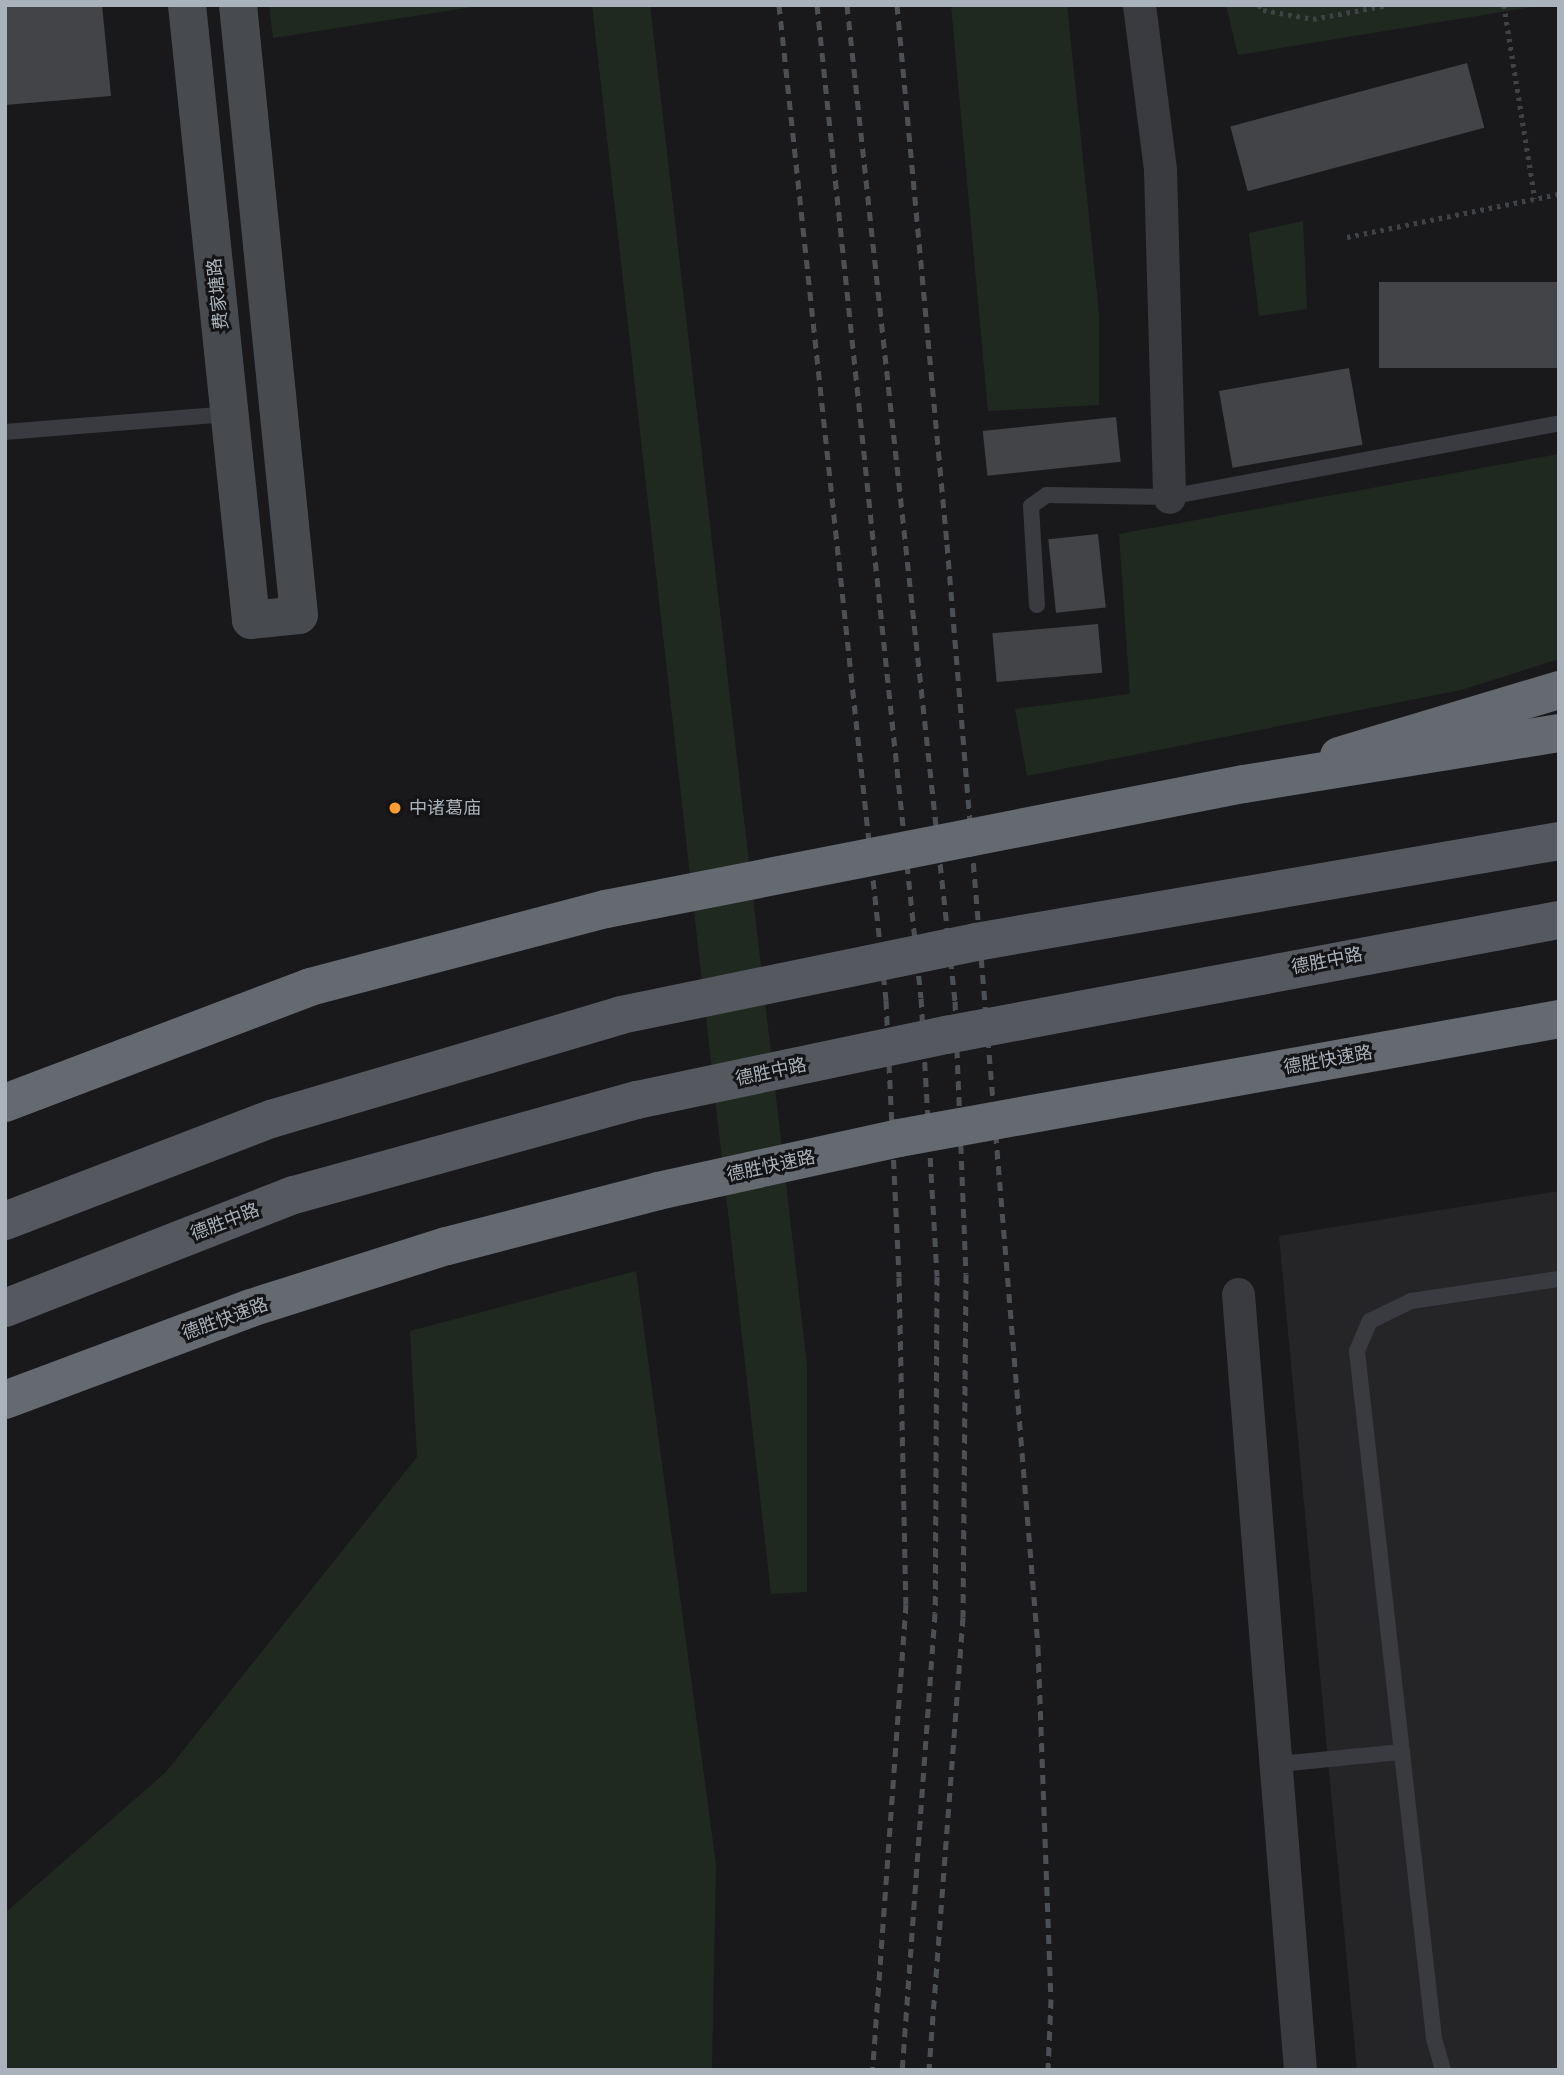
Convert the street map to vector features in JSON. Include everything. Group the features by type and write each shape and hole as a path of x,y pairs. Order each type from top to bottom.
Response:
{"highway":[{"path":"1244,784 1559,690"},
{"path":"5,1103 310,987 606,909 1244,784 1559,733"},
{"name":"德胜快速路","path":"5,1400 251,1308 447,1246 658,1191 899,1138 1559,1019"}],"main road":[{"path":"5,1221 271,1119 621,1015 976,942 1559,841"},
{"name":"德胜中路","path":"5,1308 294,1195 636,1100 960,1032 1559,920"}],"street":[{"name":"费家塘路","path":"187,5 251,620 299,615 238,5"},
{"path":"1139,5 1160,170 1169,497"},
{"path":"1238,1294 1279,1764 1300,2070"}],"lane":[{"path":"5,432 230,414"},
{"path":"1037,605 1031,506 1047,495 1169,497 1559,423"},
{"path":"1443,2070 1434,2038 1357,1351 1370,1321 1411,1301 1559,1279"},
{"path":"1279,1764 1402,1752"}],"path":[{"path":"1259,5 1263,10 1313,19 1388,5"},
{"path":"1504,5 1535,199"},
{"path":"1347,237 1559,194"}],"shaded area":[{"path":"269,5 485,5 273,38"},
{"path":"592,5 650,5 807,1365 807,1592 771,1594"},
{"path":"951,5 1067,5 1099,313 1099,405 988,411"},
{"path":"1226,5 1544,5 1238,55"},
{"path":"1303,221 1307,309 1259,316 1249,233"},
{"path":"1559,454 1559,659 1461,690 1027,776 1015,709 1130,694 1119,534"},
{"path":"1559,1191 1559,2070 1357,2070 1279,1236"},
{"path":"636,1271 716,1864 712,2070 5,2070 5,1913 166,1772 417,1457 410,1331"}],"building":[{"path":"5,5 102,5 111,96 5,105"},
{"path":"1467,63 1484,128 1248,191 1230,126"},
{"path":"1379,282 1559,282 1559,368 1379,368"},
{"path":"1349,368 1363,445 1233,468 1219,391"},
{"path":"1116,417 1121,462 987,476 983,431"},
{"path":"1098,534 1106,608 1056,613 1048,539"},
{"path":"1098,624 1102,673 997,682 992,633"}],"railway":[{"path":"779,5 886,1000 899,1277 906,1604 873,2070"},
{"path":"817,5 921,998 937,1276 935,1613 902,2070"},
{"path":"847,5 955,1001 966,1274 963,1617 929,2070"},
{"path":"897,5 947,544 1038,1647 1051,1999 1048,2070"}],"place":[{"name":"中诸葛庙","path":"395,808"}]}
